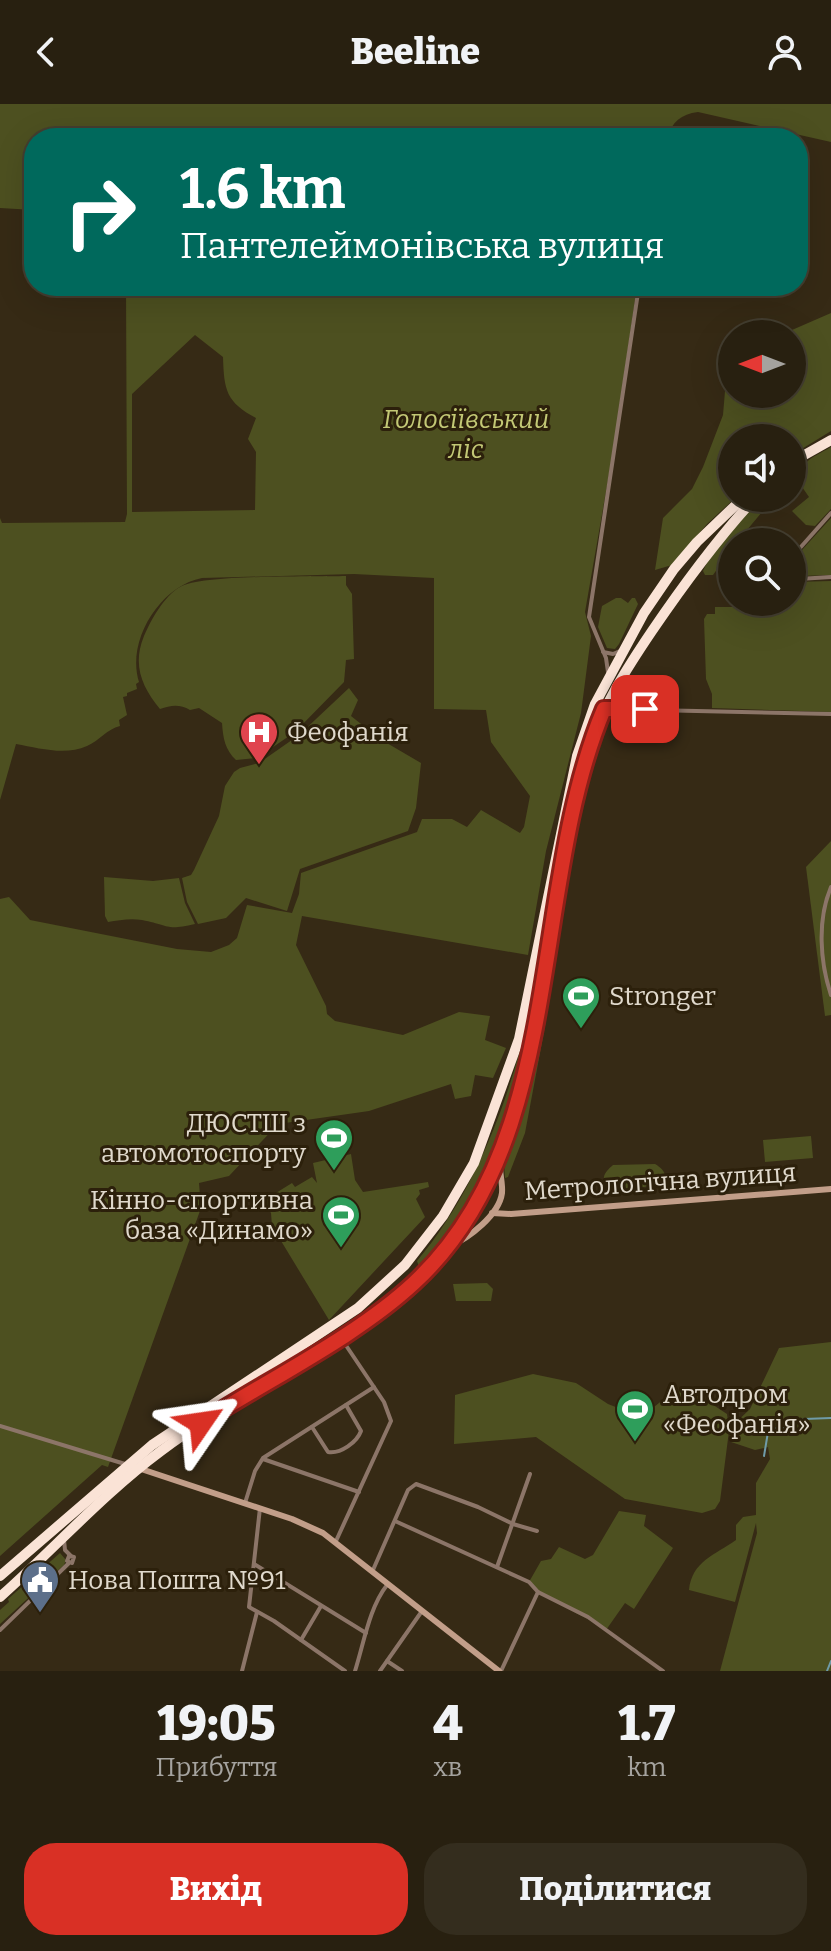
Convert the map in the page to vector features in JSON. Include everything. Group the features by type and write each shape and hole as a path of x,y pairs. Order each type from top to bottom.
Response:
{"highway":[{"path":"806,455 831,440"},
{"path":"0,1576 127,1465 200,1412 343,1320 415,1254 443,1216 465,1180 511,1066 526,1011 577,756 589,717 623,649 661,588 697,542 728,512"},
{"path":"0,1597 139,1468 183,1434 389,1303 447,1248 478,1203 500,1152 528,1053 586,760 604,709 636,654 677,595 743,512"},
{"path":"661,588 671,586 677,595"},
{"path":"415,1254 416,1267 428,1269"}],"street":[{"path":"608,677 603,652 589,617 637,296"},
{"path":"806,541 831,513"},
{"path":"806,579 831,577"},
{"path":"603,652 613,654 623,649"},
{"path":"604,709 831,714"},
{"path":"831,887 821,954 831,995"},
{"name":"Метрологічна вулиця","path":"447,1248 467,1237 492,1213 502,1195 500,1152"},
{"name":"Метрологічна вулиця","path":"492,1213 661,1204 831,1189"},
{"path":"338,1544 391,1421 374,1387 340,1336"},
{"path":"245,1503 255,1471 263,1458 374,1387"},
{"path":"312,1427 328,1452 336,1453 349,1445 361,1431 346,1405"},
{"path":"0,1426 139,1468 308,1526 373,1570 497,1670 538,1592"},
{"path":"263,1458 359,1492"},
{"path":"497,1567 530,1474"},
{"path":"373,1570 408,1490 420,1484 513,1524 537,1531"},
{"path":"260,1508 257,1565 249,1607 345,1671"},
{"path":"395,1521 529,1582 538,1592 588,1617 663,1671"},
{"path":"63,1538 69,1559"},
{"path":"51,1549 69,1559"},
{"path":"0,1630 69,1559"},
{"path":"257,1565 366,1633"},
{"path":"355,1671 376,1599 388,1583"},
{"path":"301,1640 321,1606"},
{"path":"242,1671 256,1610"},
{"path":"380,1671 422,1610"},
{"path":"387,1661 402,1671"}],"green space":[{"path":"0,104 831,104 831,142 808,137 808,128 769,128 698,112 678,120 672,128 24,128 24,209 0,208"},
{"name":"Голосіївський ліс","path":"126,296 636,296 585,612 591,636 581,713 546,851 528,955 302,916 296,945 327,1014 335,1021 403,1035 459,1012 490,1016 485,1040 506,1048 493,1078 475,1075 471,1096 455,1099 451,1084 369,1111 278,1124 229,1176 199,1183 201,1208 108,1467 102,1465 0,1556 0,899 9,897 30,920 177,949 211,952 237,938 247,905 292,913 299,894 301,873 417,832 422,819 452,819 467,827 481,810 520,833 530,796 491,742 486,710 434,709 434,578 354,574 202,578 187,583 160,604 142,633 136,666 139,682 137,689 123,697 127,715 119,720 120,726 79,749 52,750 16,744 0,800 0,518 2,523 125,522","holes":["195,335 223,357 224,378 233,400 256,418 248,439 256,452 255,510 132,512 132,394"]},
{"path":"831,313 831,431 806,446 806,424 720,424 724,408 806,408 806,324"},
{"path":"718,428 720,512 672,565 655,570 663,518 692,489"},
{"path":"831,447 831,509 815,526 806,525 793,512 806,512 806,499 809,497 806,493 806,463"},
{"path":"748,512 762,512 749,528 732,528"},
{"path":"831,518 831,575 806,576 806,546"},
{"path":"718,546 718,568 713,575 705,575 703,571"},
{"path":"346,576 346,585 352,594 354,659 346,660 344,682 295,732 257,758 236,760 225,743 222,723 199,708 190,710 175,706 160,709 148,692 139,666 141,647 159,609 180,587 234,578"},
{"path":"831,581 831,712 712,708 712,694 706,679 704,619 707,614 715,614 715,607 718,607 718,616 806,616 806,582"},
{"path":"616,598 628,603 635,598 638,604 615,649 607,648 598,627 602,606"},
{"path":"349,688 358,700 351,716 380,739 421,763 416,808 408,831 300,869 287,911 246,898 226,918 198,924 187,902 182,878 191,875 194,870 219,816 225,786 234,772 259,763 299,735"},
{"path":"831,841 831,1015 825,1016 806,867"},
{"path":"104,877 153,881 179,878 185,903 195,924 172,927 138,919 108,922 105,916"},
{"path":"533,997 511,1105 491,1163 463,1217 425,1266 419,1267 417,1261 458,1202 491,1136 515,1067"},
{"path":"541,1019 546,1021 525,1133 505,1178 504,1164 529,1083"},
{"path":"811,1136 813,1158 765,1162 763,1140"},
{"name":"Кінно-спортивна база «Динамо»","path":"351,1154 355,1180 363,1192 428,1182 429,1187 419,1190 416,1199 425,1217 329,1320 272,1226 271,1213 263,1201 292,1183 295,1187 312,1177 317,1183 313,1163"},
{"path":"655,1164 664,1173 661,1181 650,1186 619,1188 607,1184 604,1176 613,1165"},
{"path":"487,1283 493,1289 491,1301 456,1301 453,1284"},
{"path":"831,1342 831,1671 720,1671 757,1533 756,1523 735,1602 689,1590 700,1565 736,1540 736,1525 743,1517 756,1515 756,1483 770,1459 768,1447 755,1450 731,1442 729,1431 720,1501 715,1509 702,1513 625,1499 536,1437 454,1444 455,1395 533,1374 576,1383 608,1404 636,1415 654,1407 675,1390 692,1391 727,1414 729,1429 750,1409 779,1348"},
{"path":"619,1511 646,1515 644,1526 673,1548 634,1609 625,1603 606,1630 546,1596 529,1582 541,1561 551,1559 559,1547 585,1559 593,1555"},
{"path":"60,1553 66,1560 64,1565 0,1624 0,1610 9,1602 8,1599"}],"waterway":[{"path":"764,1456 768,1432 775,1428 788,1428 804,1419 831,1418"},
{"path":"827,1671 831,1661"}],"place":[{"name":"Феофанія","path":"259,766"},
{"name":"Stronger","path":"581,1030"},
{"name":"ДЮСТШ з автомотоспорту","path":"334,1172"},
{"name":"Кінно-спортивна база «Динамо»","path":"341,1249"},
{"name":"Автодром «Феофанія»","path":"635,1443"},
{"name":"Нова Пошта №91","path":"40,1614"}],"route":[{"path":"201,1423 389,1303 428,1269 469,1218 488,1182 518,1095 590,745 604,709 645,709"}]}
